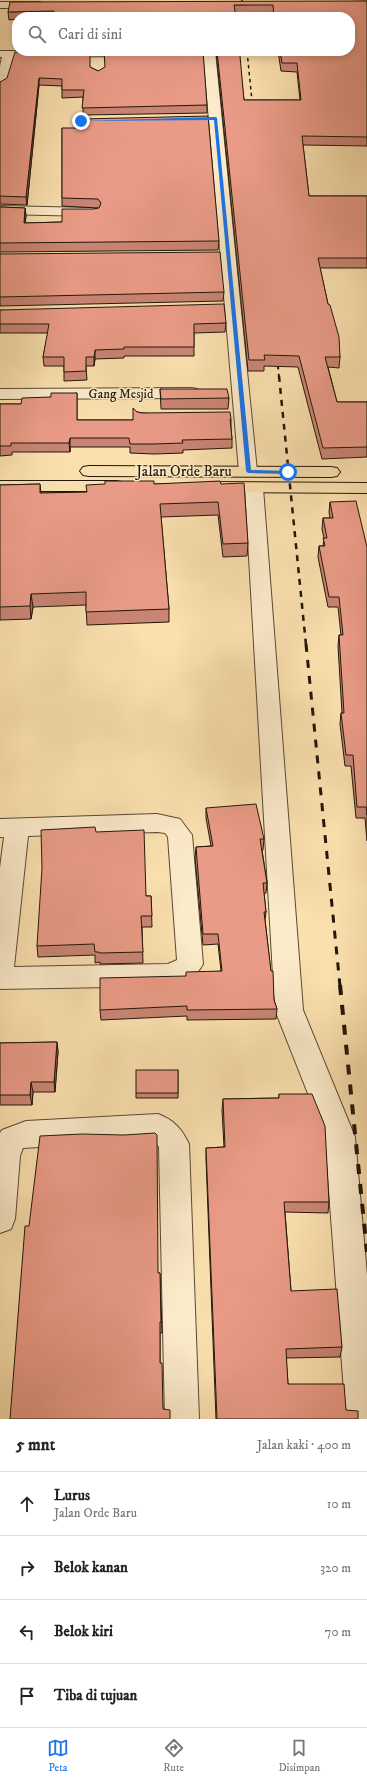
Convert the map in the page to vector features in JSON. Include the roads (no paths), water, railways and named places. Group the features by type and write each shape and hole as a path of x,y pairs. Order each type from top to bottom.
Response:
{"main road":[{"name":"Jalan Orde Baru","path":"0,471 251,480 367,488"},
{"name":"Jalan Orde Baru","path":"0,486 251,480 367,473"}],"street":[{"path":"0,5 54,5"},
{"path":"0,85 5,54"},
{"path":"93,56 98,67"},
{"path":"209,56 233,306 225,392 235,415 251,480 263,606 289,1010 340,1137 363,1419"},
{"path":"200,119 216,118"},
{"path":"0,210 93,212"},
{"path":"212,255 228,255"},
{"path":"218,306 233,306"},
{"name":"Gang Mesjid","path":"0,394 225,392"},
{"path":"0,972 9,828 157,823 172,825 180,835 190,964 182,971 168,975 0,978"},
{"path":"1,1209 5,1156 12,1139 26,1134 158,1127 167,1134 174,1144 182,1419"}],"railway":[{"path":"242,0 243,12"},
{"path":"248,56 253,111"},
{"path":"277,356 279,377"},
{"path":"279,376 306,645"},
{"path":"306,644 340,986"},
{"path":"340,985 367,1252"}]}
